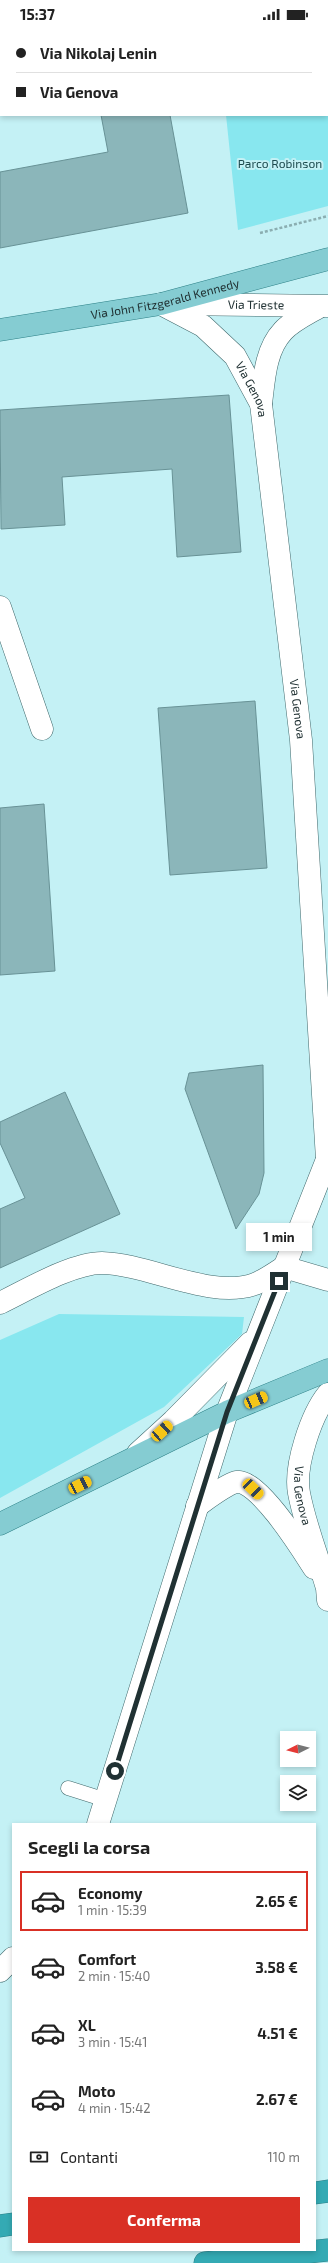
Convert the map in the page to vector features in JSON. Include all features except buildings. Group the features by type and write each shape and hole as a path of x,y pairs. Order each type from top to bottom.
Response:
{"highway":[{"path":"316,2193 328,2191"},
{"path":"0,2226 12,2224"},
{"path":"205,2263 328,2250"}],"main road":[{"name":"Via John Fitzgerald Kennedy","path":"0,330 161,304 328,259"},
{"path":"0,1524 227,1412 328,1370"}],"street":[{"name":"Via Trieste","path":"161,304 323,307"},
{"name":"Via Genova","path":"98,1823 227,1412 284,1267 327,1169 301,740 261,404 235,356 203,326 161,304"},
{"path":"261,404 267,363 276,340 283,331 323,307"},
{"path":"0,607 42,729"},
{"path":"0,1303 77,1267 102,1263 131,1267 227,1289 254,1284 284,1267 328,1280"},
{"path":"129,1460 173,1421 257,1336"},
{"name":"Via Genova","path":"327,1594 298,1492 304,1445 311,1424 324,1399 328,1370"},
{"name":"Via Genova","path":"197,1506 236,1482 245,1483 261,1497 289,1530 327,1594"},
{"path":"0,1971 12,1959"}],"lane":[{"path":"68,1788 106,1800"}],"path":[{"path":"260,233 328,216"}],"green space":[{"name":"Parco Robinson","path":"226,116 328,116 328,206 238,230"},
{"path":"59,1314 244,1317 242,1334 164,1407 0,1498 0,1340"}],"route":[{"path":"115,1771 227,1412 279,1281"}]}
